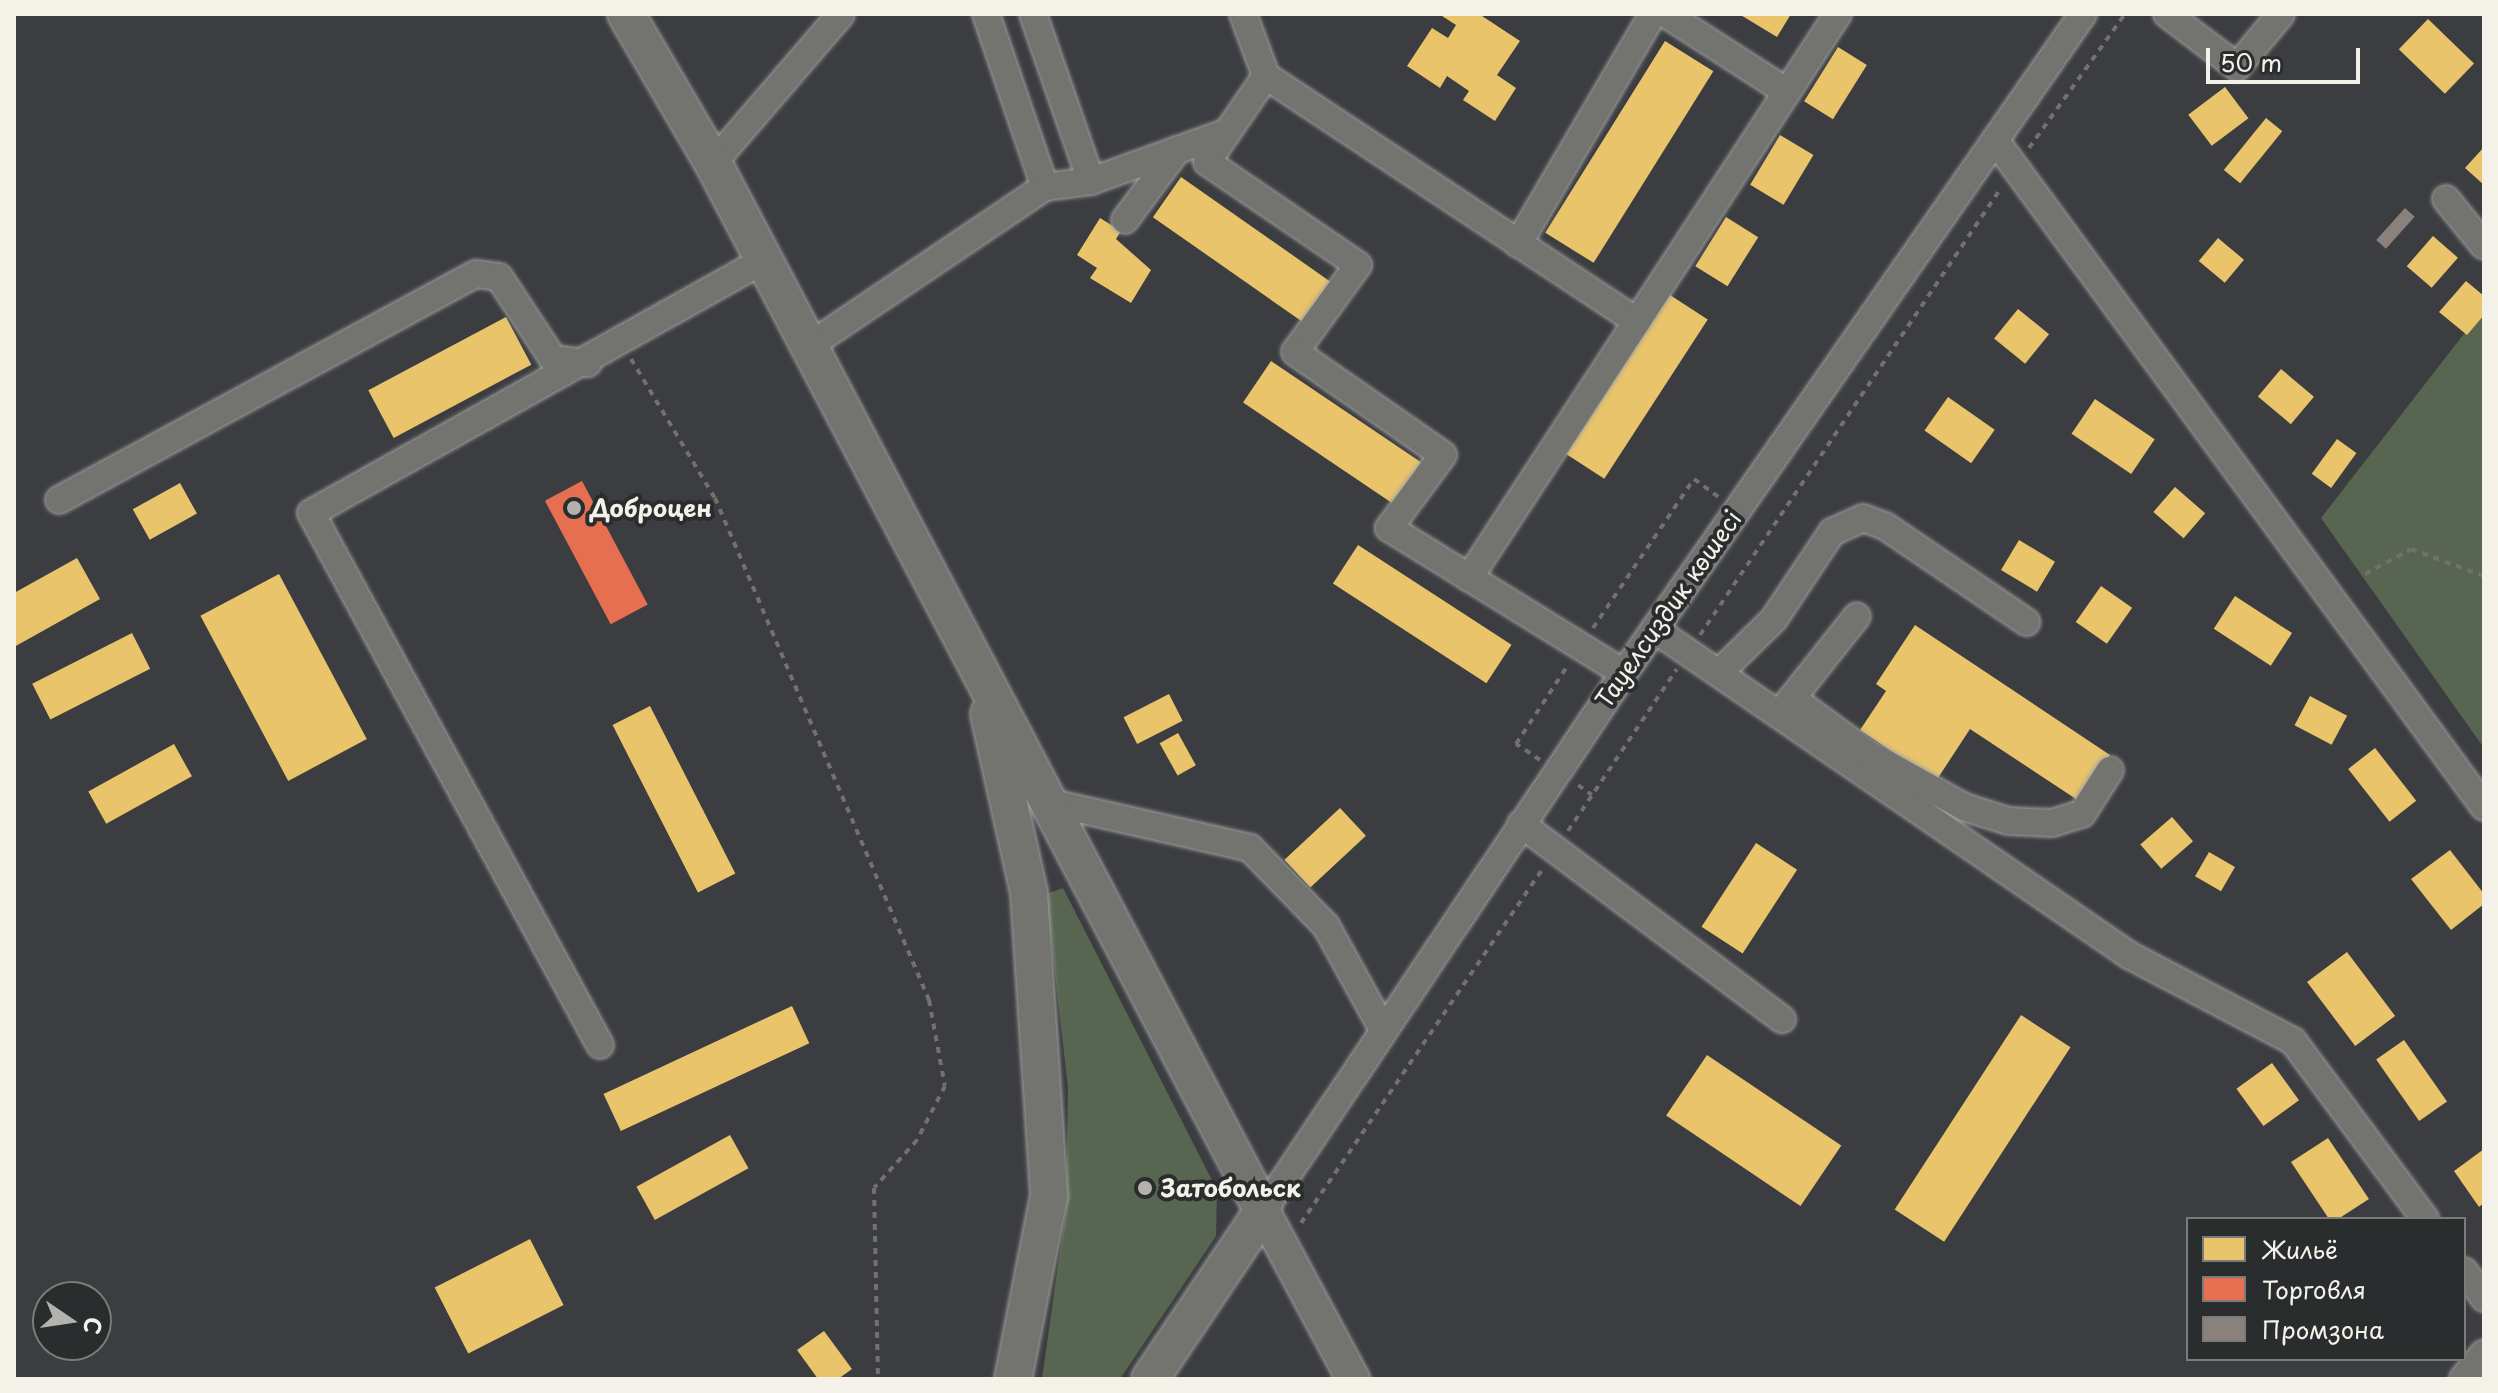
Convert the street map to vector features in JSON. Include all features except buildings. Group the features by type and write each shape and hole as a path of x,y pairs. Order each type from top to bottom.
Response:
{"highway":[{"path":"626,14 713,163 1263,1211 1150,1379"},
{"path":"978,666 1029,893 1049,1196 1013,1379"}],"main road":[{"path":"1263,1211 1353,1379"}],"street":[{"path":"986,14 1045,187"},
{"path":"1033,14 1091,181"},
{"path":"1243,14 1266,76 1637,322"},
{"path":"1518,244 1653,14"},
{"path":"1666,14 1787,92"},
{"path":"1469,578 1838,14"},
{"name":"Тауелсиздик көшесі","path":"1263,1211 1382,1028 1654,629 2082,14"},
{"path":"2167,14 2237,67 2281,14"},
{"path":"713,163 829,19"},
{"path":"1266,76 1207,162 1358,265 1295,352 1443,455 1389,528 1624,673"},
{"path":"809,346 1045,187 1091,181 1228,132"},
{"path":"1995,140 2484,807"},
{"path":"1125,220 1177,150"},
{"path":"2446,199 2484,246"},
{"path":"600,1045 311,513 588,363 764,260"},
{"path":"59,500 476,274 499,277 553,359 588,363"},
{"path":"1719,673 1774,619 1832,532 1863,518 1885,526 2026,622"},
{"path":"1785,706 1857,616"},
{"path":"1654,629 1719,673 1785,706 1964,807 2008,821 2052,823 2082,814 2110,770"},
{"path":"1785,706 2129,955 2293,1041 2424,1217"},
{"path":"1048,802 1250,848 1326,926 1382,1028"},
{"path":"1521,824 1782,1019"},
{"path":"2466,1274 2484,1298"},
{"path":"2463,1379 2484,1353"}],"path":[{"path":"1301,1223 2015,167 2125,14"},
{"path":"625,341 672,436 715,498 929,1000 945,1086 917,1140 874,1188 878,1379"},
{"path":"1592,795 1516,744 1581,646 1694,479 1769,531"},
{"path":"2365,574 2411,549 2484,576"}],"green space":[{"path":"2484,308 2484,748 2321,518"},
{"path":"1063,888 1217,1190 1216,1236 1120,1379 1042,1379 1066,1208 1068,1088 1046,894"}],"place":[{"name":"Доброцен","path":"574,508"},
{"name":"Затобольск","path":"1145,1188"}]}
